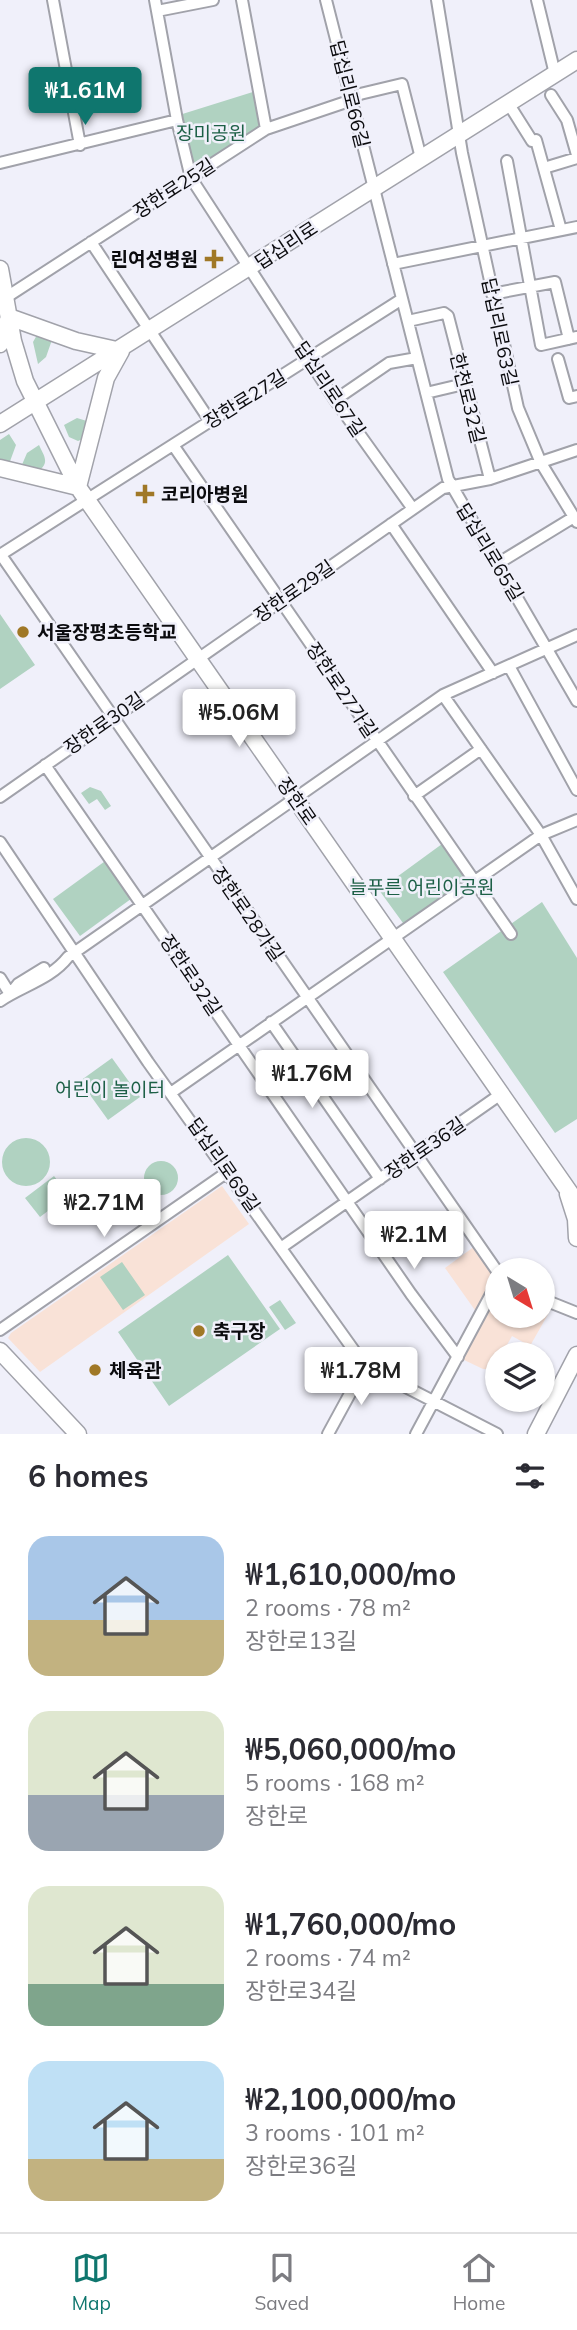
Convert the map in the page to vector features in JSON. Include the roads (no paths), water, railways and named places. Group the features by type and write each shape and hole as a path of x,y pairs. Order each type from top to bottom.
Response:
{"main road":[{"name":"답십리로","path":"0,424 121,351 577,60"},
{"name":"장한로","path":"0,269 3,299 22,371 83,493 573,1195 577,1238"},
{"path":"0,344 9,317 76,341 121,351 106,378 83,493 0,468"},
{"path":"0,1351 78,1434"},
{"path":"536,1434 577,1355"},
{"path":"54,1409 65,1434"}],"street":[{"path":"53,0 80,145"},
{"path":"156,5 213,0"},
{"path":"242,0 266,129"},
{"name":"답십리로66길","path":"326,0 374,188"},
{"name":"답십리로63길","path":"437,0 459,135 517,408 541,463 575,515 497,564"},
{"path":"537,0 555,74"},
{"name":"답십리로67길","path":"156,5 177,120 191,178 335,400 413,509"},
{"path":"352,100 360,94 402,84 421,158"},
{"path":"544,168 577,156 567,120 551,95"},
{"name":"장한로25길","path":"3,299 266,129 352,100"},
{"path":"508,103 531,141 536,140 561,230"},
{"path":"0,163 177,120"},
{"path":"492,294 530,286 555,282 573,338 541,345 530,286 508,161"},
{"name":"답십리로65길","path":"374,188 451,486 577,701"},
{"path":"393,264 577,226"},
{"path":"91,242 211,421"},
{"name":"장한로27길","path":"1,555 83,493 173,445 402,299"},
{"name":"한천로32길","path":"408,321 444,313 448,316 490,479"},
{"path":"335,400 389,363 417,358"},
{"path":"558,359 573,397"},
{"path":"426,393 464,384"},
{"name":"장한로27가길","path":"173,445 511,934"},
{"path":"451,486 490,479 577,450"},
{"name":"장한로29길","path":"198,658 443,488 451,486"},
{"path":"391,524 493,673"},
{"name":"장한로28가길","path":"1,555 488,1258"},
{"path":"0,1001 26,979 59,958 71,955 443,695 577,635"},
{"name":"장한로30길","path":"0,797 198,658"},
{"path":"509,666 577,790"},
{"path":"443,695 541,835 577,899"},
{"path":"414,796 481,749"},
{"name":"장한로30길","path":"45,765 143,904"},
{"path":"172,1092 541,835 576,824"},
{"name":"답십리로69길","path":"0,842 71,955 172,1092 226,1173 282,1247 365,1366 498,1434"},
{"name":"장한로32길","path":"143,904 238,1046 348,1201"},
{"path":"0,978 10,994"},
{"path":"271,1023 380,1179"},
{"name":"장한로36길","path":"282,1247 501,1094"},
{"path":"0,1331 226,1173"},
{"path":"348,1201 457,1357"},
{"path":"555,1304 577,1313"},
{"path":"416,1434 485,1305"},
{"path":"328,1434 365,1366"}],"place":[{"name":"린여성병원","path":"214,259"},
{"name":"코리아병원","path":"145,494"},
{"name":"서울장평초등학교","path":"23,632"},
{"name":"축구장","path":"199,1331"},
{"name":"체육관","path":"95,1370"}],"park label":[{"name":"장미공원","path":"211,133"},
{"name":"늘푸른 어린이공원","path":"422,887"},
{"name":"어린이 놀이터","path":"110,1089"}]}
